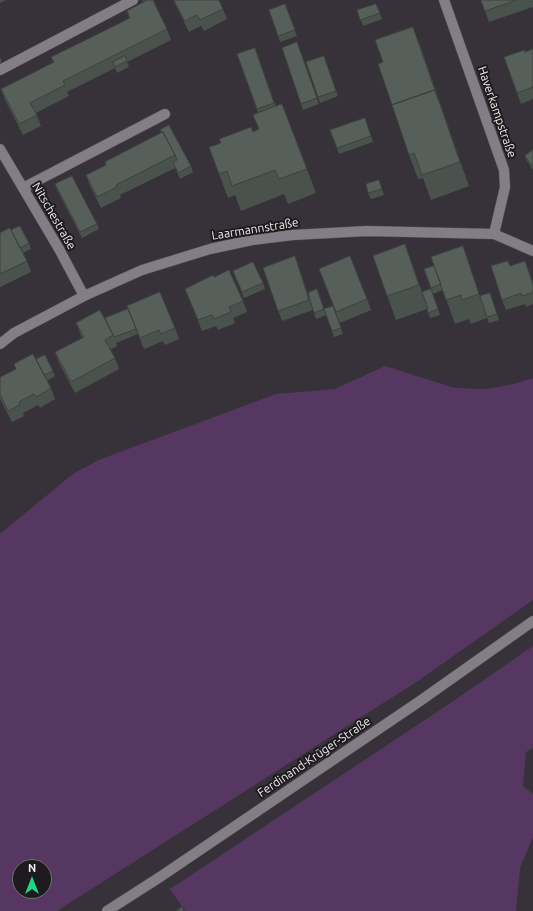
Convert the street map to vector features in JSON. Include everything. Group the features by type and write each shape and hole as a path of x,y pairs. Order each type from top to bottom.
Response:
{"street":[{"path":"0,70 133,0"},
{"name":"Haverkampstraße","path":"444,0 504,170 505,187 494,234"},
{"path":"22,188 165,114"},
{"name":"Nitschestraße","path":"0,149 84,296"},
{"name":"Laarmannstraße","path":"0,344 14,332 84,296 142,270 210,249 252,240 293,235 367,231 494,234 533,251"},
{"name":"Ferdinand-Krüger-Straße","path":"107,911 160,877 420,701 533,621"}],"shaded area":[{"path":"385,366 455,388 487,389 514,384 533,378 533,600 418,681 57,911 0,911 0,534 74,473 101,459 276,394 335,389"},
{"path":"533,646 533,748 526,752 523,786 533,794 533,837 520,868 516,911 185,911 170,889 449,704"}],"building":[{"path":"148,0 153,0 167,29 63,81 65,85 30,103 37,115 19,124 1,89 54,62 51,57 130,18 127,11"},
{"path":"174,0 219,0 223,9 200,20 197,15 185,21"},
{"path":"481,0 517,0 485,11"},
{"path":"285,4 295,30 278,36 269,10"},
{"path":"376,4 380,13 360,20 357,10"},
{"path":"413,27 435,90 392,105 378,64 383,62 375,40"},
{"path":"297,42 317,98 301,104 282,48"},
{"path":"255,48 274,103 257,109 237,54"},
{"path":"533,49 533,87 517,93 504,57 524,50 525,52"},
{"path":"125,56 127,61 115,67 113,62"},
{"path":"324,56 336,91 318,97 306,62"},
{"path":"435,90 460,162 422,175 414,153 409,155 392,105"},
{"path":"282,104 307,169 279,179 275,170 232,186 227,171 219,174 209,147 221,143 219,139 251,127 253,132 259,129 253,115"},
{"path":"365,118 371,136 337,148 330,130"},
{"path":"169,125 191,166 178,173 173,162 177,160 175,155 163,132 162,133 160,130"},
{"path":"163,132 175,155 116,185 117,187 97,197 86,175 106,165 105,162"},
{"path":"533,150 533,165 532,166 525,156"},
{"path":"72,176 97,224 80,232 55,184"},
{"path":"379,180 382,189 368,193 366,184"},
{"path":"20,226 29,243 20,248 11,230"},
{"path":"10,228 27,261 0,274 0,233"},
{"path":"405,244 419,285 387,296 373,256"},
{"path":"463,246 479,294 462,300 461,295 446,300 431,257"},
{"path":"295,256 309,300 278,311 263,268"},
{"path":"350,256 367,299 336,312 319,269"},
{"path":"508,261 510,266 525,261 533,284 533,292 522,296 521,293 502,300 491,266"},
{"path":"253,262 263,283 242,292 233,271"},
{"path":"434,266 441,284 431,288 424,269"},
{"path":"229,270 243,301 229,307 231,312 214,319 212,315 198,320 185,289 213,275 214,277"},
{"path":"317,289 324,309 314,313 308,293"},
{"path":"431,289 438,309 428,313 422,292"},
{"path":"160,292 175,328 161,334 159,330 140,338 127,306"},
{"path":"490,293 497,314 487,317 480,296"},
{"path":"333,306 341,328 332,331 324,309"},
{"path":"128,309 136,329 114,337 105,318"},
{"path":"100,310 113,335 105,340 115,358 71,382 55,352 84,337 76,323"},
{"path":"33,354 51,388 36,397 34,394 19,402 20,405 8,411 0,395 0,377 16,369 14,364"},
{"path":"45,355 53,371 44,375 36,359"},
{"path":"182,907 184,911 176,911"}]}
